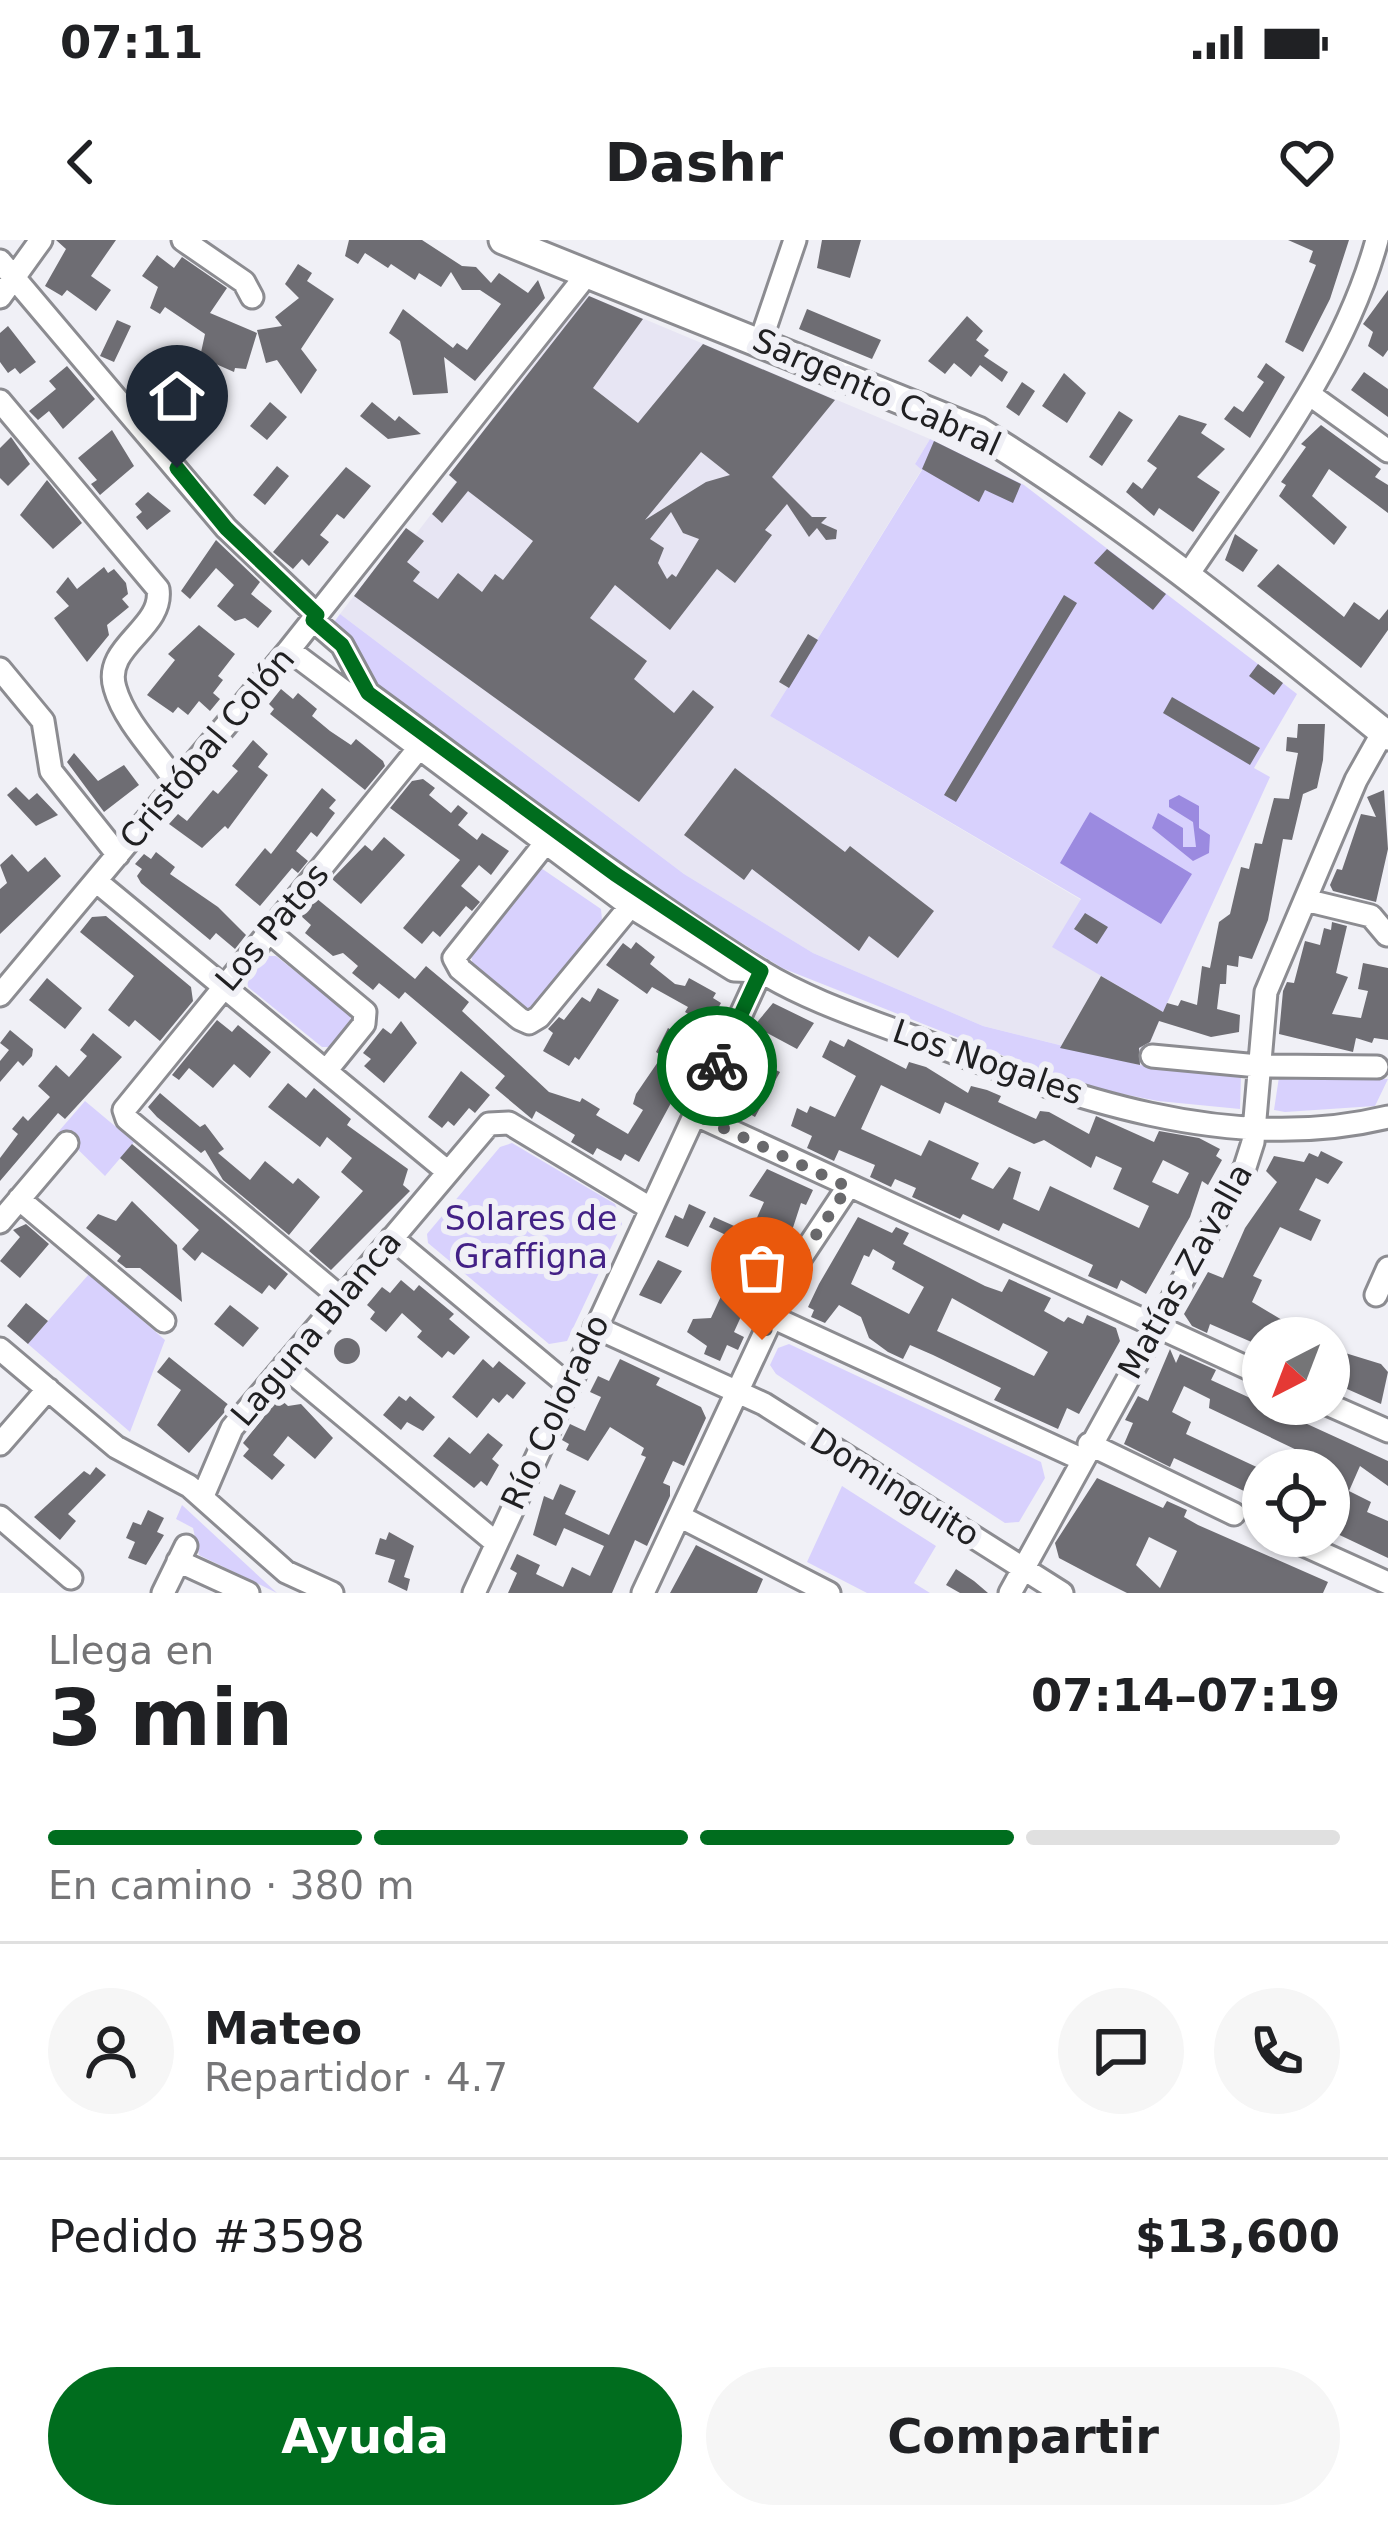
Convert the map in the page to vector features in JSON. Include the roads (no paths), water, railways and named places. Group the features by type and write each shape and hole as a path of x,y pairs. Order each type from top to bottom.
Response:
{"main road":[{"name":"Sargento Cabral","path":"503,240 978,431 1049,475 1187,576 1386,734"}],"street":[{"path":"0,297 8,269 41,240"},
{"path":"183,240 244,282 251,297"},
{"path":"761,340 795,240"},
{"path":"1187,576 1309,394 1345,327 1376,240"},
{"name":"Los Nogales","path":"8,269 226,528 342,645 368,693 423,744"},
{"name":"Cristóbal Colón","path":"0,995 289,650 588,273"},
{"path":"1309,394 1388,451"},
{"path":"0,401 158,590 156,608 114,661 112,677 119,700 178,783"},
{"name":"Los Nogales","path":"289,650 734,970 761,971 1060,1093 1253,1131 1377,1120"},
{"path":"0,670 43,722 51,771 118,855"},
{"name":"Matías Zavalla","path":"1010,1593 1245,1167 1267,992 1305,900 1386,734"},
{"name":"Los Patos","path":"341,1298 127,1119 129,1100 423,744"},
{"path":"550,837 454,958 460,969 530,1023 636,900"},
{"path":"96,880 448,1172"},
{"path":"1305,900 1371,916 1387,935"},
{"path":"268,931 366,1017 326,1071"},
{"name":"Río Colorado","path":"473,1593 761,971"},
{"path":"1152,1056 1258,1066 1377,1067"},
{"path":"694,1114 1242,1365"},
{"name":"Laguna Blanca","path":"203,1496 228,1434 497,1120 650,1208"},
{"path":"0,1222 67,1143"},
{"path":"643,1593 798,1262 848,1187"},
{"path":"20,1199 164,1322"},
{"path":"392,1238 568,1385"},
{"path":"1376,1295 1388,1268"},
{"path":"772,1317 1234,1514"},
{"name":"Dominguito","path":"595,1327 764,1404 1062,1593"},
{"path":"0,1349 123,1452 203,1496 286,1572 332,1593"},
{"path":"284,1366 494,1541"},
{"path":"0,1444 47,1389"},
{"path":"1350,1414 1388,1431"},
{"path":"679,1516 829,1593"},
{"path":"0,1517 71,1578"},
{"path":"163,1593 182,1554 248,1593"},
{"path":"1330,1557 1388,1583"}],"park label":[{"name":"Solares de Graffigna","path":"531,1237"}]}
